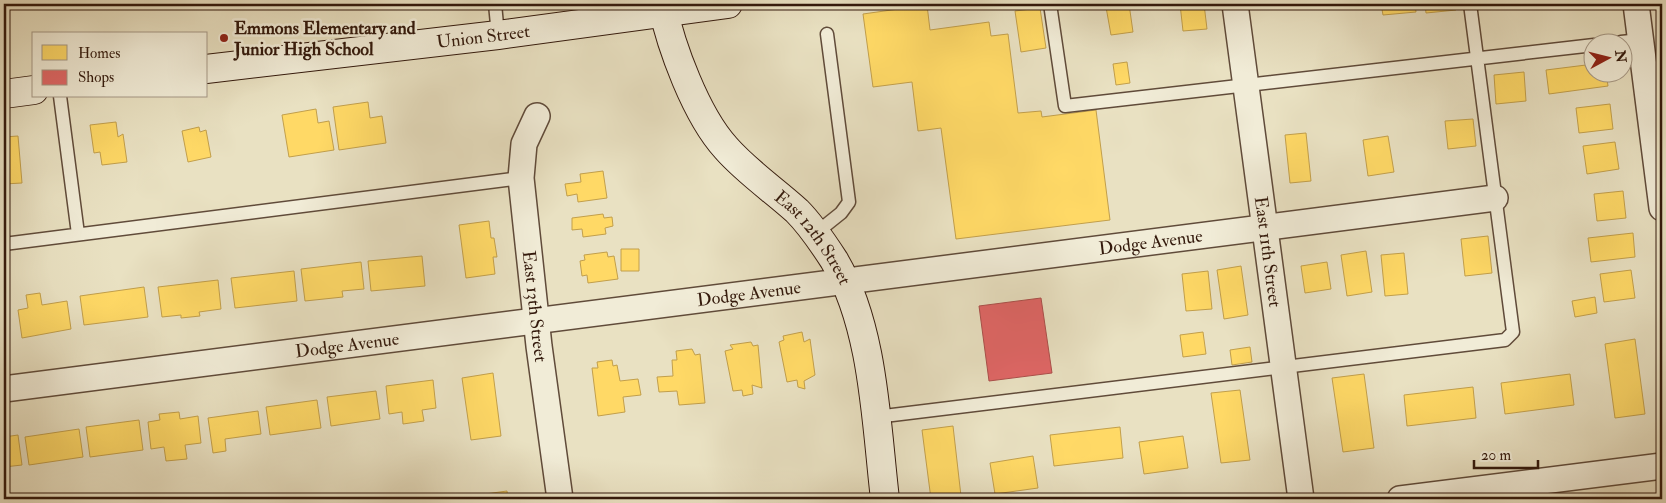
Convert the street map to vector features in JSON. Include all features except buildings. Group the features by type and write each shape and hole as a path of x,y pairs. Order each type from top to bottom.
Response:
{"street":[{"name":"Union Street","path":"208,69 498,34 663,8 728,4"},
{"name":"East 11th Street","path":"1235,4 1301,499"},
{"path":"1632,32 1636,4"},
{"name":"East 12th Street","path":"663,8 696,100 713,131 743,165 798,213 816,233 834,261 844,282 855,309 865,346 876,417 885,499"},
{"path":"1634,54 1660,168 1662,208"},
{"path":"4,94 32,90"},
{"name":"East 13th Street","path":"537,116 524,144 521,178 560,499"},
{"name":"Dodge Avenue","path":"4,389 1495,198"},
{"path":"1400,499 1662,466"}],"lane":[{"path":"495,4 498,34"},
{"path":"1050,4 1065,106 1246,87 1584,46"},
{"path":"876,417 1283,369 1505,340 1513,332 1470,4"},
{"path":"816,233 841,213 849,202 827,34"},
{"path":"60,98 78,234"},
{"path":"4,244 521,178"}],"place":[{"name":"Emmons Elementary and Junior High School","path":"224,38"}]}
